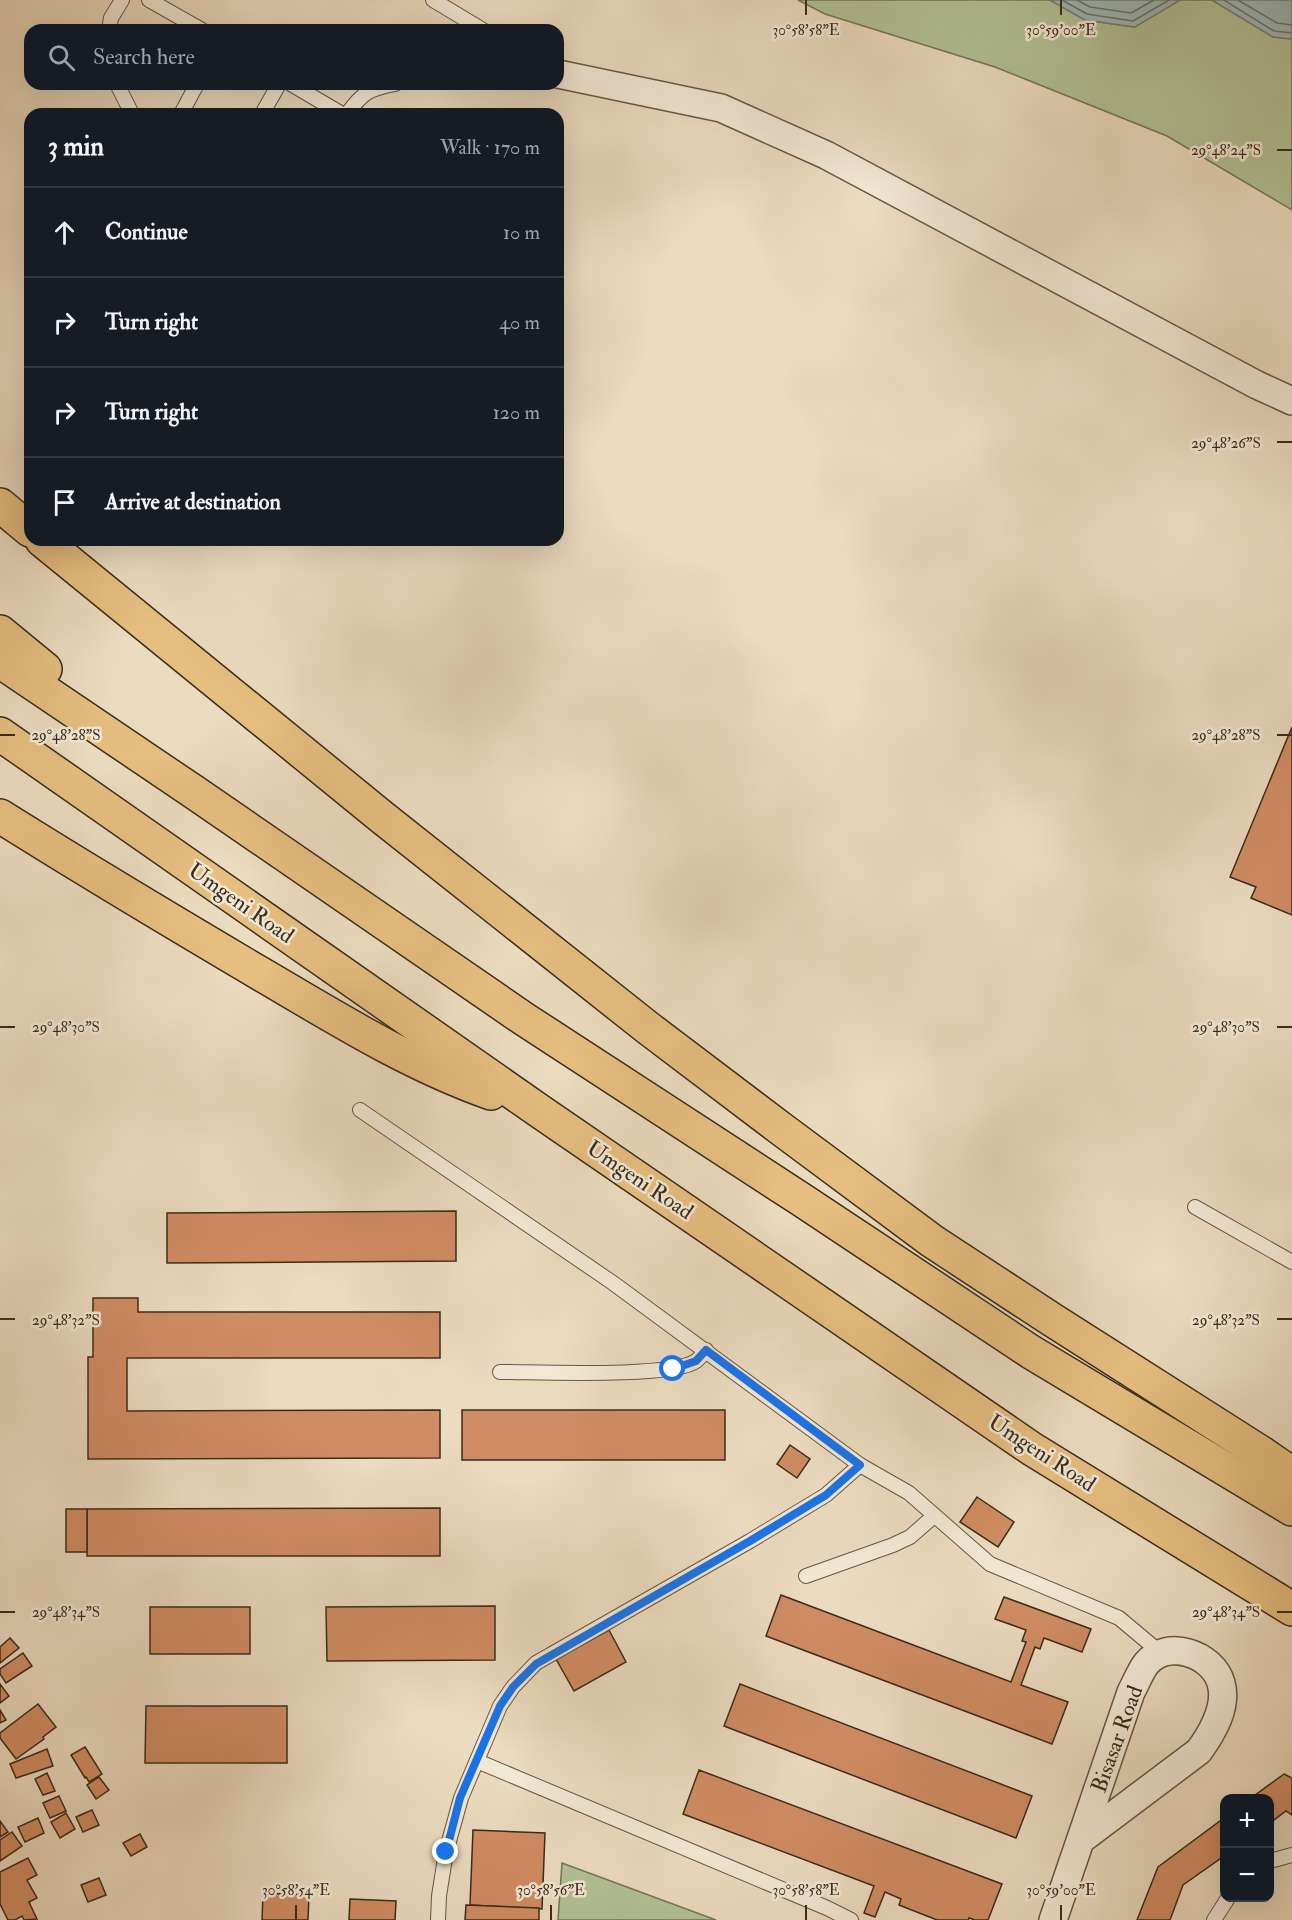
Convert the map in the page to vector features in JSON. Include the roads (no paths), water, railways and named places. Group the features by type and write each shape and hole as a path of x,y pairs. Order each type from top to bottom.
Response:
{"highway":[{"path":"0,505 24,525"},
{"path":"49,546 384,819 648,1028 932,1241 1292,1474"},
{"path":"0,632 194,792"},
{"path":"0,661 524,1019 1031,1353 1292,1509"},
{"name":"Umgeni Road","path":"0,734 538,1110 1032,1449 1292,1609"},
{"path":"0,816 380,1044 460,1082 538,1110"}],"street":[{"path":"564,75 721,108 826,154 1257,385 1292,401"},
{"name":"Bisasar Road","path":"1053,1920 1131,1692 1146,1664 1162,1654 1172,1652 1196,1655 1207,1661 1222,1684 1222,1702 1217,1722 1210,1736 1199,1751 1082,1839"}],"lane":[{"path":"110,24 122,0"},
{"path":"149,0 191,24"},
{"path":"433,0 473,24"},
{"path":"120,90 129,108"},
{"path":"184,108 194,90"},
{"path":"265,108 276,90"},
{"path":"301,90 332,108"},
{"path":"351,108 359,97 373,90"},
{"path":"360,1110 613,1282 860,1465 909,1493 990,1564 1119,1618 1162,1654"},
{"path":"1195,1207 1292,1262"},
{"path":"500,1372 673,1369 696,1361 706,1350"},
{"path":"438,1920 439,1896 446,1852 460,1798 500,1706 513,1687 536,1664 826,1495 860,1465"},
{"path":"806,1576 893,1545 910,1537 934,1516"},
{"path":"477,1761 851,1920"},
{"path":"1274,1860 1292,1855"},
{"path":"1214,1920 1225,1902"}],"water":[{"path":"1050,0 1180,0 1135,27 1085,20"},
{"path":"1212,0 1292,0 1292,39 1273,37"}]}
